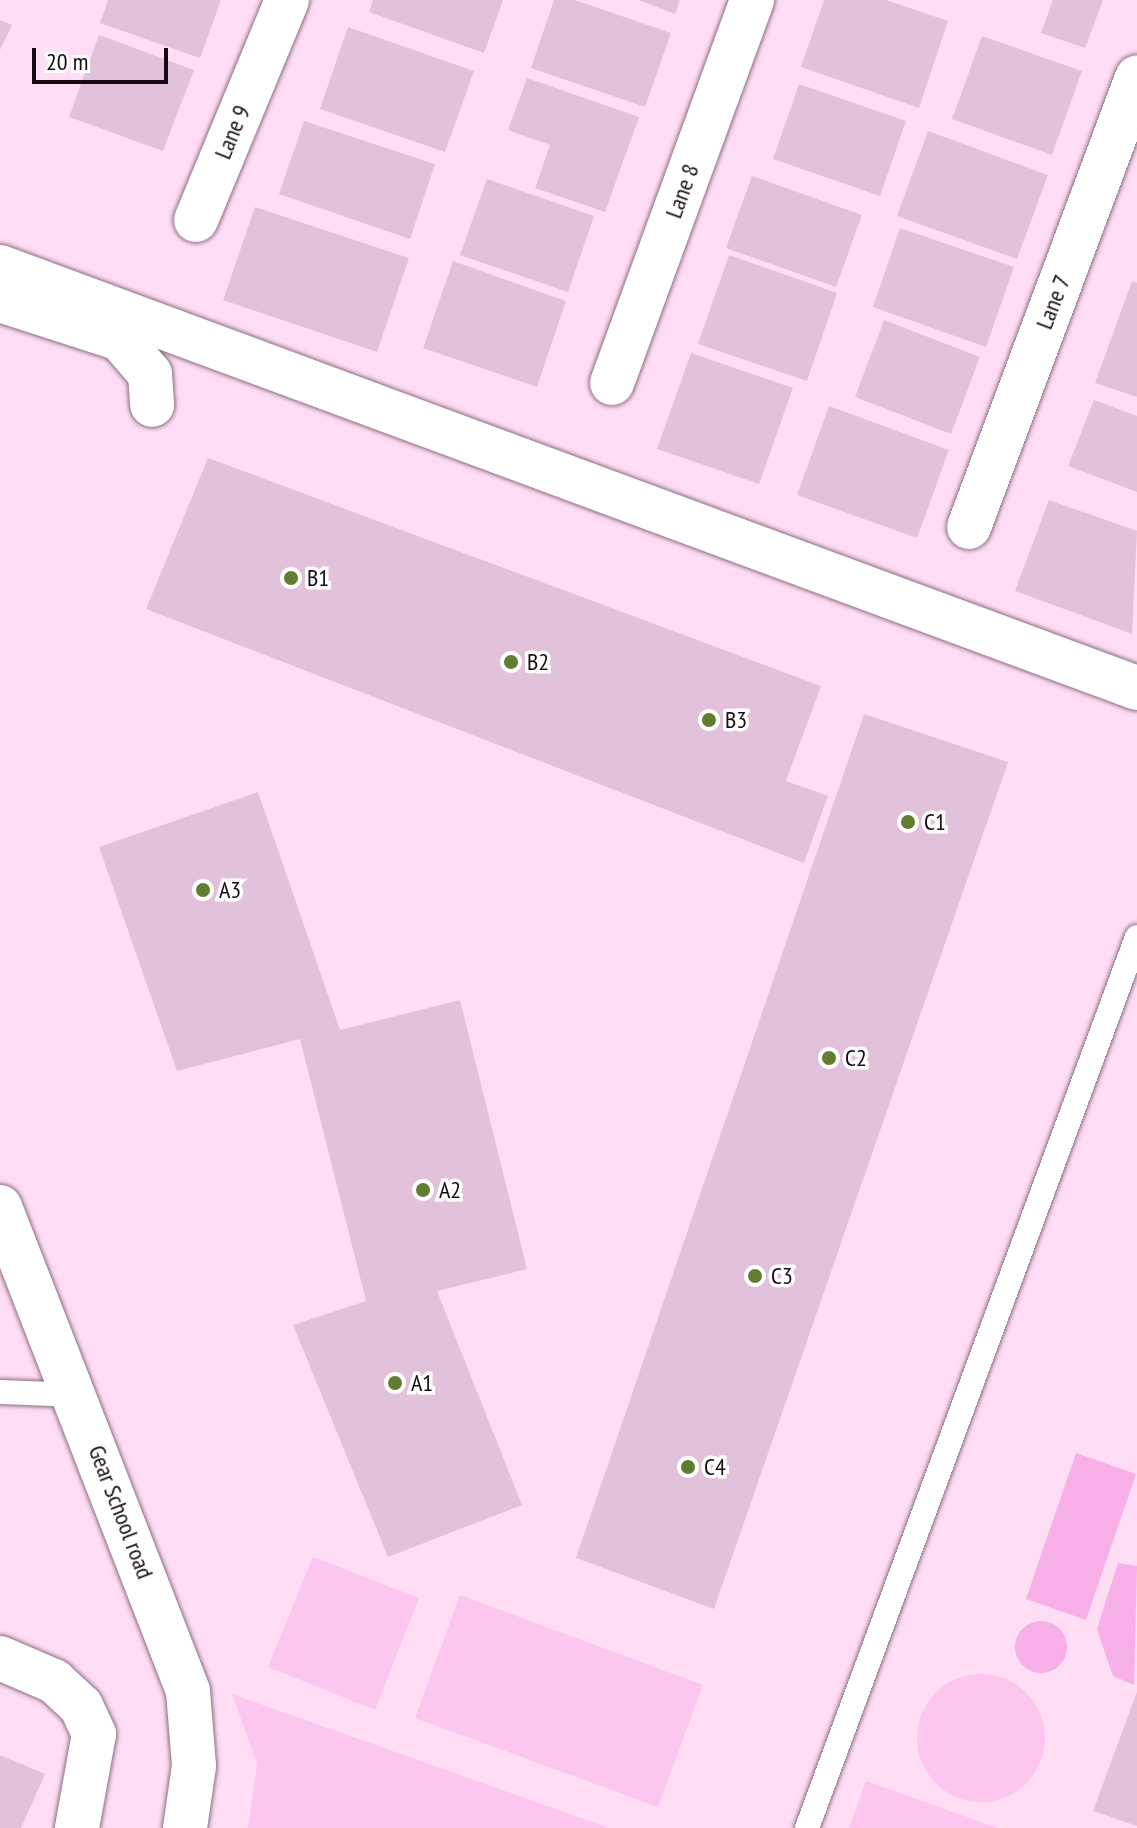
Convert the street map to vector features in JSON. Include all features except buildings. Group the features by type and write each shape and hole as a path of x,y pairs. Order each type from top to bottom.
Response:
{"street":[{"name":"Lane 9","path":"196,220 287,0"},
{"name":"Lane 8","path":"612,383 752,0"},
{"name":"Lane 7","path":"969,527 1137,77"},
{"path":"0,267 1137,688"},
{"path":"0,300 120,339 150,374 152,405"},
{"name":"Gear School road","path":"0,1207 77,1395 188,1691 194,1766 185,1828"},
{"path":"0,1658 54,1681 81,1706 94,1734 77,1828"}],"lane":[{"path":"807,1828 1137,937"},
{"path":"0,1392 77,1395"}],"shaded area":[{"path":"1076,1453 1136,1474 1086,1620 1026,1599"},
{"path":"313,1557 419,1598 375,1710 268,1667"},
{"path":"1118,1563 1137,1566 1134,1685 1113,1676 1097,1629"},
{"path":"460,1595 703,1685 658,1807 415,1718"},
{"path":"1041,1621 1060,1628 1067,1647 1060,1666 1041,1673 1022,1666 1015,1647 1022,1628"},
{"path":"981,1674 1005,1679 1026,1693 1040,1714 1045,1738 1040,1762 1026,1783 1005,1797 981,1802 957,1797 936,1783 922,1762 917,1738 922,1714 936,1693 957,1679"},
{"path":"232,1694 609,1828 248,1828 257,1764"},
{"path":"866,1781 998,1828 849,1828"}],"place":[{"name":"B1","path":"291,578"},
{"name":"B2","path":"511,662"},
{"name":"B3","path":"709,720"},
{"name":"C1","path":"908,822"},
{"name":"A3","path":"203,890"},
{"name":"C2","path":"829,1058"},
{"name":"A2","path":"423,1190"},
{"name":"C3","path":"755,1276"},
{"name":"A1","path":"395,1383"},
{"name":"C4","path":"688,1467"}]}
